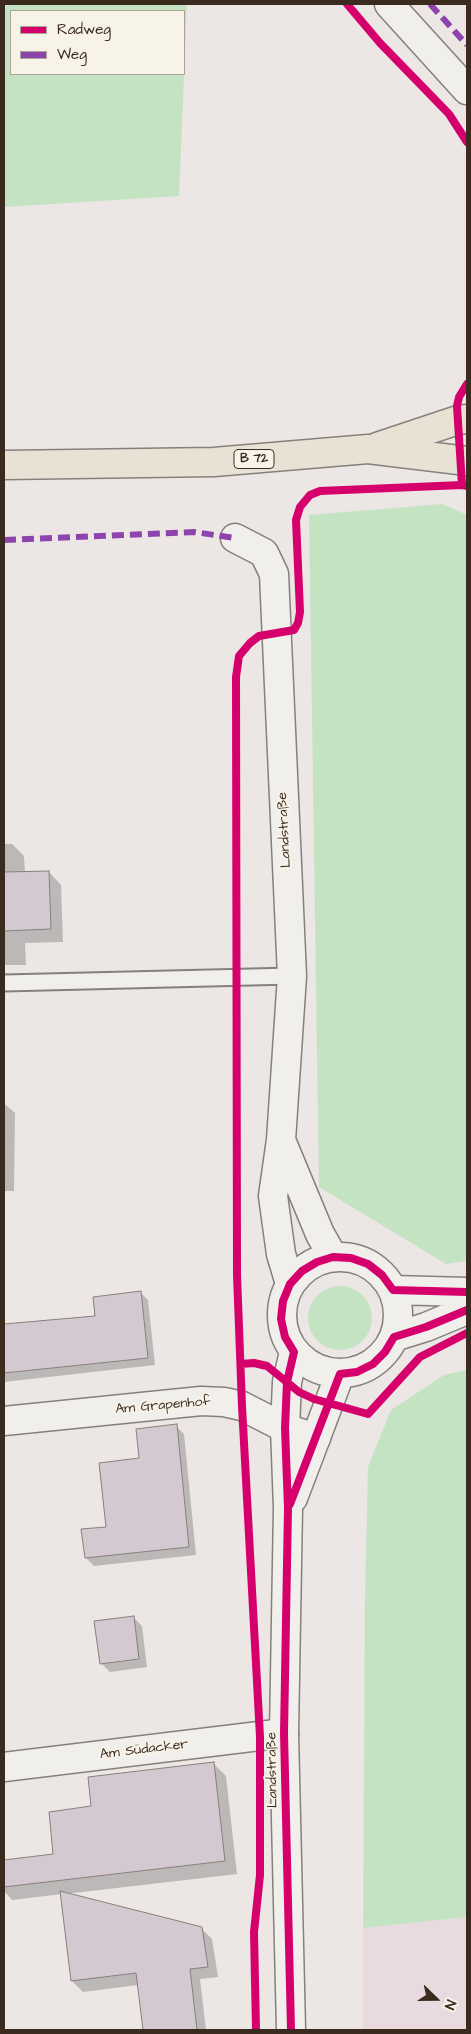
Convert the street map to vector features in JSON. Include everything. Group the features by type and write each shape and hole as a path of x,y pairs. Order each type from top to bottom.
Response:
{"main road":[{"name":"B 72","path":"368,450 458,420 467,419"},
{"name":"B 72","path":"4,465 214,462 368,450 467,461"}],"street":[{"path":"389,4 467,90"},
{"name":"Landstraße","path":"235,538 264,553 274,574 292,976 281,1140 273,1196 282,1254 290,1284"},
{"name":"Landstraße","path":"281,1140 320,1234 334,1257"},
{"path":"334,1257 351,1258 368,1264 382,1275 393,1290 398,1305 398,1321 394,1337 386,1352 373,1364 357,1372 340,1374 323,1372 307,1364 294,1352 285,1337 281,1319 283,1301 290,1284 302,1271 317,1262 334,1257"},
{"path":"393,1290 467,1292"},
{"path":"394,1337 426,1327 467,1310"},
{"name":"Landstraße","path":"291,2030 284,1733 288,1508 285,1428 287,1382 294,1352"},
{"name":"Landstraße","path":"288,1508 340,1374"},
{"name":"Am Grapenhof","path":"4,1422 208,1401 242,1406 285,1428 316,1438"},
{"name":"Am Südacker","path":"4,1767 284,1733"}],"lane":[{"path":"4,983 292,976"}],"shaded area":[{"path":"467,1917 467,2030 363,2030 363,1928"}],"green space":[{"path":"4,4 187,4 185,52 185,10 10,10 10,75 184,75 179,196 4,207"},
{"path":"442,504 467,515 467,1261 446,1264 319,1187 309,515"},
{"path":"340,1286 358,1292 366,1300 372,1318 366,1336 358,1344 340,1350 322,1344 314,1336 308,1318 314,1300 322,1292"},
{"path":"467,1370 467,1917 363,1928 365,1597 368,1467 391,1410 444,1375"}],"building":[{"path":"49,871 51,929 4,931 4,872"},
{"path":"141,1291 148,1358 4,1373 4,1324 95,1316 93,1297"},
{"path":"177,1424 189,1547 85,1558 81,1529 106,1527 99,1463 139,1458 136,1429"},
{"path":"134,1616 139,1659 100,1664 94,1621"},
{"path":"214,1762 225,1861 4,1887 4,1860 53,1854 49,1812 91,1806 88,1777"},
{"path":"60,1891 202,1927 208,1967 190,1969 197,2030 143,2030 136,1973 71,1981"}],"marked path":[{"path":"430,4 467,45"},
{"path":"4,540 194,532 235,538"}],"cycle path":[{"path":"347,4 380,43 449,114 467,142"},
{"path":"462,485 457,406 459,397 467,384"},
{"path":"256,2030 254,1932 260,1875 260,1737 242,1406 237,1275 236,677 239,656 250,643 259,636 294,630 298,623 300,612 296,520 300,507 310,495 320,491 467,486"},
{"path":"291,2030 284,1733 288,1508 285,1428 287,1382 294,1352 285,1337 281,1319 283,1301 290,1284 302,1271 317,1262 333,1257 351,1258 368,1264 382,1275 393,1290 467,1292"},
{"path":"290,1504 340,1374 357,1372 373,1364 385,1352 394,1337 426,1327 467,1310"},
{"path":"241,1364 254,1363 267,1366 299,1392 314,1399 368,1414 420,1357 467,1333"}]}
